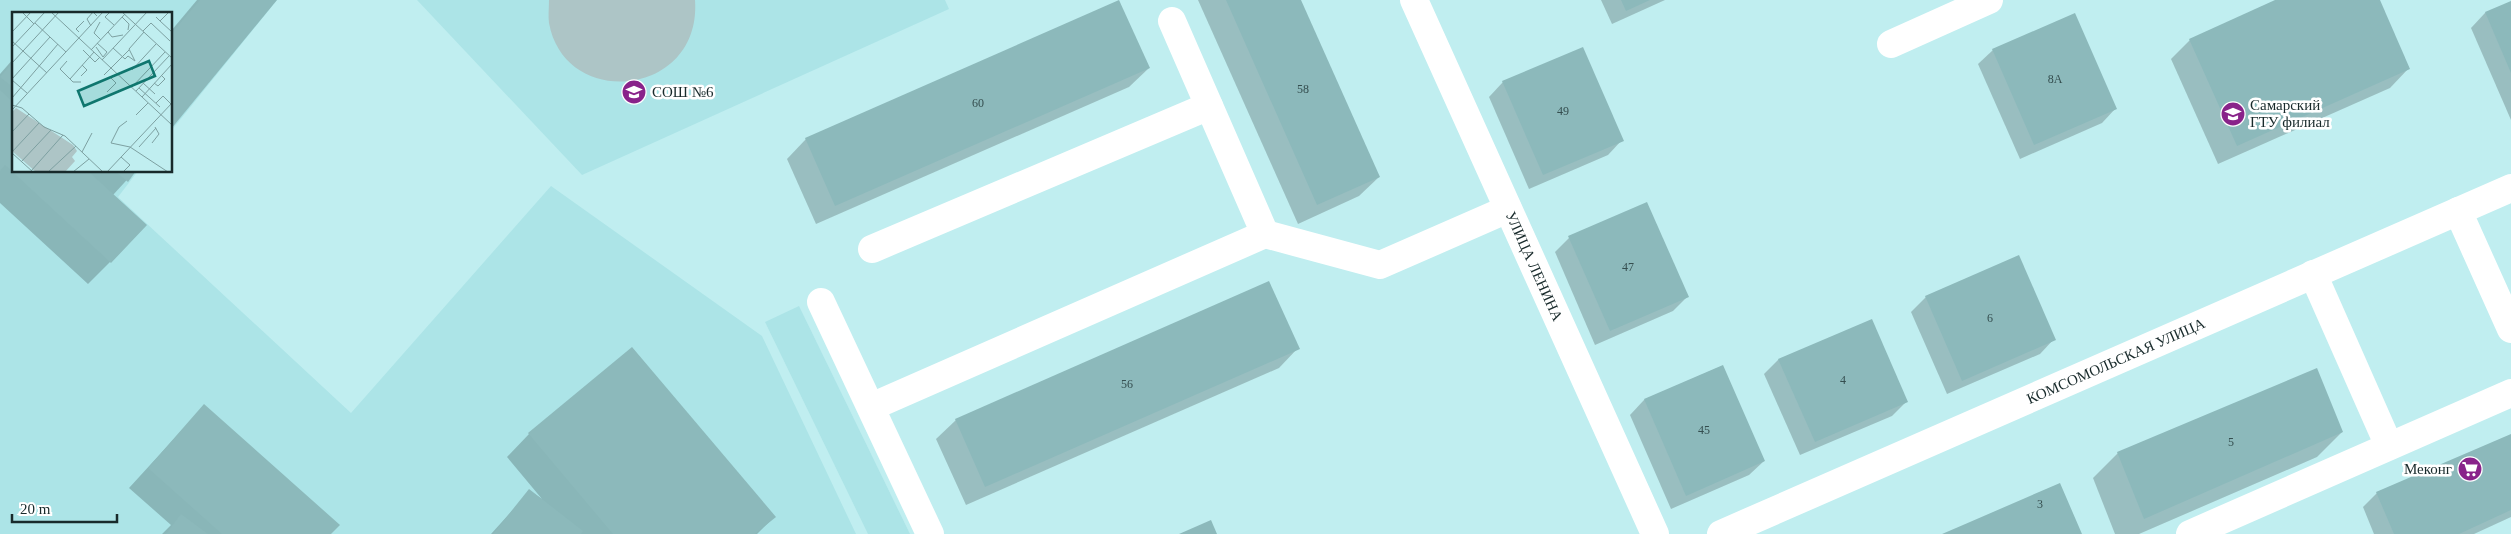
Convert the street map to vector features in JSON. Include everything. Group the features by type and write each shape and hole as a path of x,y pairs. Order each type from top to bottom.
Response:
{"street":[{"name":"УЛИЦА ЛЕНИНА","path":"1414,0 1655,534"},
{"path":"1891,44 1989,0"},
{"path":"1172,21 1265,234"},
{"path":"872,249 1209,106"},
{"name":"КОМСОМОЛЬСКАЯ УЛИЦА","path":"1721,534 2511,188"},
{"path":"870,407 1265,234 1380,265 1508,209"},
{"path":"2458,211 2511,329"},
{"path":"2313,274 2389,446"},
{"path":"821,302 930,534"},
{"path":"2190,534 2511,393"}],"shaded area":[{"path":"0,0 277,0 172,130 172,12 12,12 12,172 137,172 118,197 351,413 551,186 762,336 856,534 0,534"},
{"name":"СОШ №6","path":"417,0 945,0 949,9 582,175"},
{"path":"549,0 695,0 691,32 677,57 656,73 631,81 604,80 580,70 560,51 549,23"},
{"path":"799,306 910,534 868,534 765,322"}],"building":[{"path":"200,0 277,0 172,128 172,33"},
{"path":"1119,0 1150,68 835,206 805,138"},
{"path":"1226,0 1301,0 1380,177 1317,205"},
{"path":"1621,0 1650,0 1626,11"},
{"path":"2275,0 2380,0 2410,69 2237,146 2189,39"},
{"path":"2511,1 2511,73 2485,12"},
{"path":"2075,13 2117,109 2034,145 1992,49"},
{"path":"1583,47 1624,141 1543,175 1502,81"},
{"path":"12,63 12,86 0,77"},
{"path":"0,90 12,101 12,171 5,165 0,171"},
{"path":"13,172 89,172 147,225 111,263"},
{"path":"116,172 135,172 128,182"},
{"path":"1647,202 1689,297 1610,331 1568,236"},
{"path":"2019,255 2056,340 1962,381 1925,296"},
{"path":"1269,281 1300,349 985,487 955,419"},
{"path":"1872,319 1908,402 1815,442 1778,359"},
{"path":"632,347 776,517 755,534 613,534 528,433"},
{"path":"1723,365 1765,461 1686,496 1644,399"},
{"path":"2317,368 2343,432 2144,519 2117,452"},
{"path":"204,404 340,525 331,534 222,534 148,468"},
{"name":"Меконг","path":"2511,434 2511,510 2459,534 2394,534 2376,492"},
{"path":"2060,483 2082,534 1942,534 1963,525"},
{"path":"529,489 583,531 581,534 493,534"},
{"path":"181,514 208,534 166,534"},
{"path":"1211,520 1217,534 1179,534"}],"place":[{"name":"СОШ №6","path":"634,92"},
{"name":"Самарский ГТУ филиал","path":"2233,114"},
{"name":"Меконг","path":"2470,469"}]}
